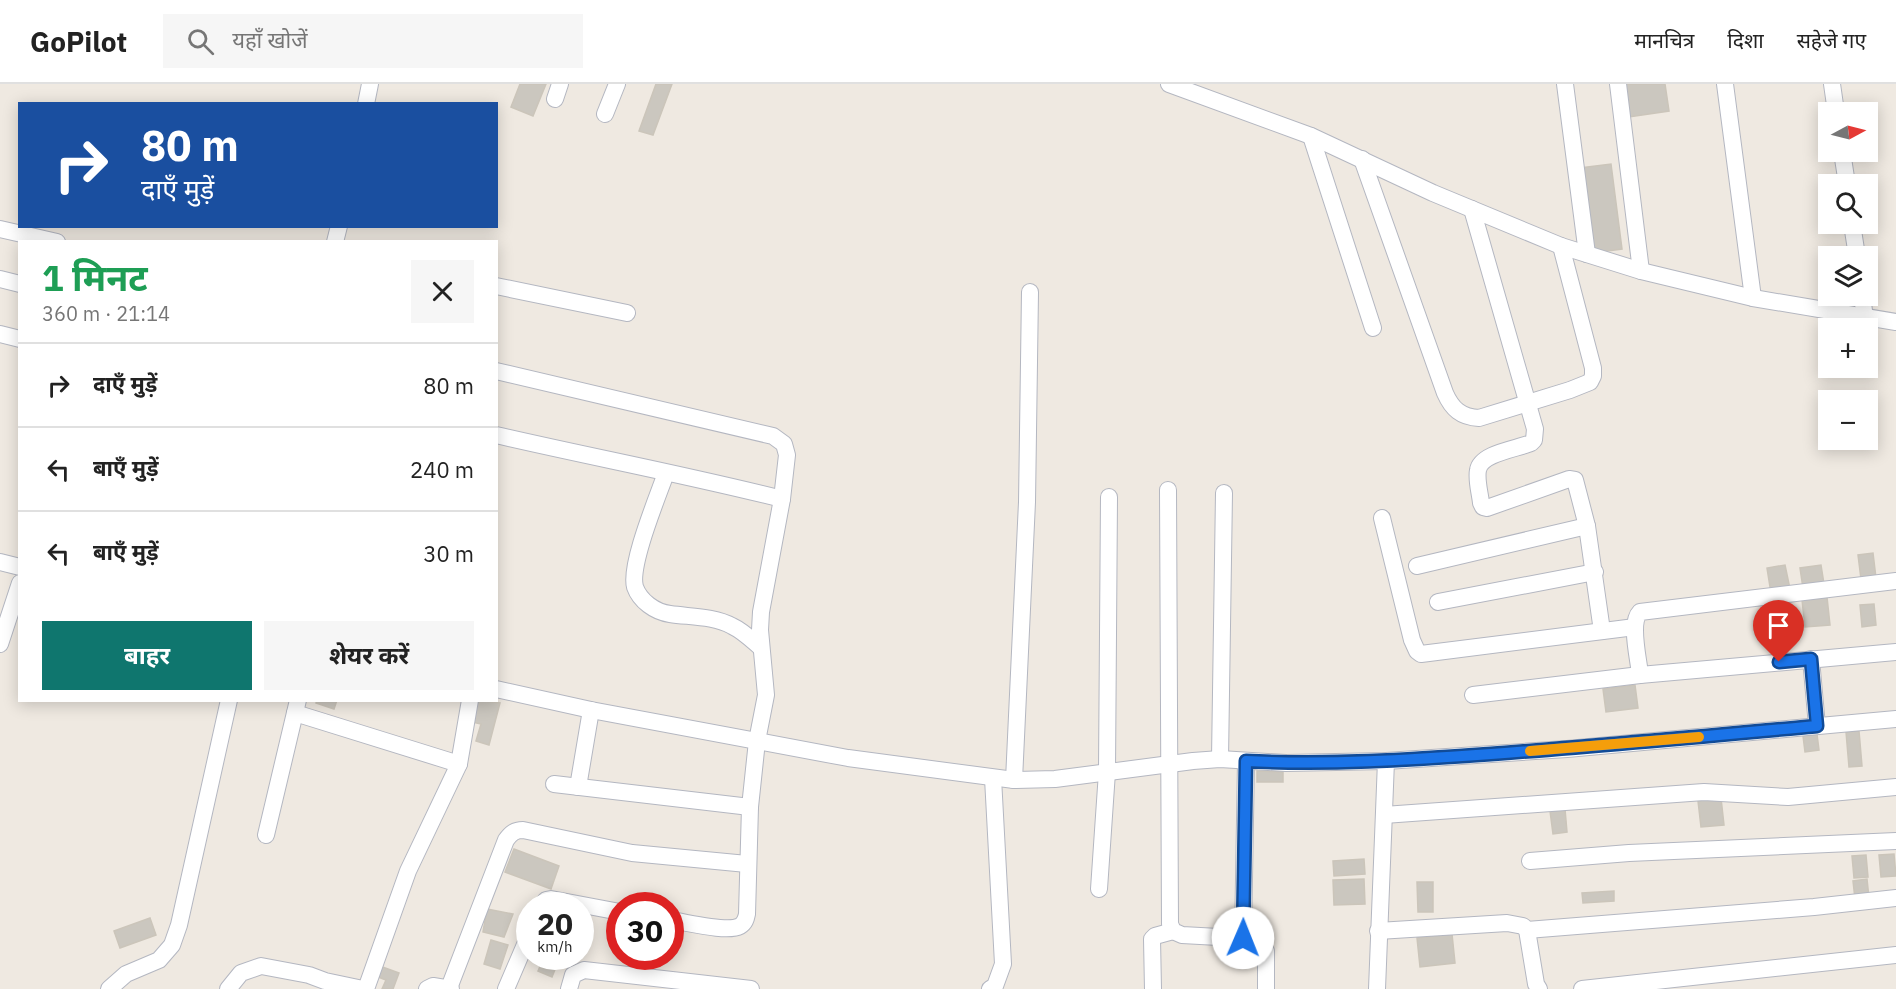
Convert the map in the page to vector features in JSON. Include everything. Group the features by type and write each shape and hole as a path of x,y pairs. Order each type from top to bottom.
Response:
{"street":[{"path":"366,102 370,84"},
{"path":"605,114 618,84"},
{"path":"1169,84 1311,136 1472,209 1561,246 1641,271 1753,298 1865,318 1863,306"},
{"path":"1565,84 1587,254"},
{"path":"1618,84 1641,271"},
{"path":"1725,84 1753,298"},
{"path":"1832,84 1835,102"},
{"path":"1311,136 1373,328"},
{"path":"1362,159 1449,402 1454,409 1468,418 1479,418 1590,382 1593,376 1561,246"},
{"path":"1472,209 1535,429 1534,440 1526,445 1491,456 1481,462 1478,472 1481,503 1487,508 1572,479 1575,480 1587,526 1602,631"},
{"path":"0,229 48,240"},
{"path":"0,279 18,284"},
{"path":"498,286 627,313"},
{"path":"1014,780 1027,502 1030,291"},
{"path":"1878,320 1896,322"},
{"path":"0,334 18,338"},
{"path":"498,371 773,436 781,440 786,449 782,499 761,612 761,648 766,695 757,741 750,807 747,914 741,926 729,929 684,922"},
{"path":"498,435 717,482 782,499"},
{"path":"666,472 636,561 635,586 639,595 654,609 666,614 722,621 731,625 761,648"},
{"path":"1168,490 1168,915 1173,931"},
{"path":"1220,759 1224,493"},
{"path":"1100,889 1107,772 1109,497"},
{"path":"1382,518 1412,640 1421,654 1635,627"},
{"path":"1417,566 1587,526"},
{"path":"0,562 18,566"},
{"path":"1438,602 1595,572"},
{"path":"1640,675 1635,627 1637,615 1645,610 1896,581"},
{"path":"0,644 18,589"},
{"path":"1473,695 1640,675 1896,652"},
{"path":"1811,659 1817,726"},
{"path":"498,689 591,710 889,765 1014,780 1054,779 1220,759 1286,763 1386,761 1567,749 1896,719"},
{"path":"109,989 126,974 159,960 172,945 179,925 229,702"},
{"path":"228,989 241,973 261,966 365,989 408,872 459,764 470,702"},
{"path":"266,835 297,707 459,764"},
{"path":"578,787 591,710"},
{"path":"1243,938 1246,761"},
{"path":"1377,989 1386,761"},
{"path":"990,989 995,986 1003,964 993,778"},
{"path":"554,784 750,807"},
{"path":"1384,815 1704,792 1788,797 1896,787"},
{"path":"427,989 433,986 450,989 506,840 517,830 632,853 747,864"},
{"path":"1530,861 1629,853 1896,841"},
{"path":"1527,930 1814,907 1896,898"},
{"path":"1378,931 1507,923 1523,926 1527,930 1536,984 1539,989"},
{"path":"1153,989 1152,939 1173,931 1182,935 1261,941 1264,946 1266,989"},
{"path":"1582,989 1896,955"},
{"path":"507,989 516,967"},
{"path":"569,989 573,975 584,970 751,989"}],"building":[{"path":"520,84 546,84 533,116 511,107"},
{"path":"656,84 672,84 653,135 639,131"},
{"path":"1625,84 1665,84 1669,111 1629,117"},
{"path":"1611,164 1622,249 1592,253 1580,168"},
{"path":"1873,553 1876,578 1861,579 1858,555"},
{"path":"1785,565 1790,589 1771,593 1767,568"},
{"path":"1821,565 1824,584 1803,588 1800,568"},
{"path":"1827,597 1830,625 1805,627 1802,600"},
{"path":"1874,604 1876,625 1862,627 1860,605"},
{"path":"1790,607 1794,636 1769,640 1764,611"},
{"path":"1635,685 1638,708 1606,712 1603,689"},
{"path":"316,702 336,702 334,709"},
{"path":"477,702 500,703 489,745 476,741 481,724 472,722"},
{"path":"1859,731 1862,766 1849,767 1846,732"},
{"path":"1817,734 1819,750 1805,752 1803,736"},
{"path":"1257,771 1283,772 1283,782 1257,782"},
{"path":"1721,798 1724,825 1701,827 1698,801"},
{"path":"1565,809 1567,832 1553,834 1550,811"},
{"path":"514,849 559,866 551,889 505,872"},
{"path":"1894,854 1896,876 1881,877 1879,855"},
{"path":"1866,855 1868,877 1854,878 1852,856"},
{"path":"1364,859 1365,874 1334,876 1333,861"},
{"path":"1364,879 1365,904 1334,905 1333,880"},
{"path":"1867,879 1869,898 1855,899 1853,881"},
{"path":"1417,882 1433,882 1433,912 1418,912"},
{"path":"1614,891 1614,901 1583,903 1582,893"},
{"path":"487,909 513,914 504,937 483,932"},
{"path":"150,918 156,935 120,948 114,931"},
{"path":"1452,934 1455,963 1420,967 1417,938"},
{"path":"491,940 508,945 500,969 484,964"},
{"path":"377,965 399,973 393,989 382,989 386,980 373,975"},
{"path":"538,970 555,970 552,977"}],"slow traffic":[{"path":"1530,751 1699,737"}],"route":[{"path":"1243,938 1246,761 1286,763 1386,761 1567,749 1817,726 1811,659 1779,662"}]}
